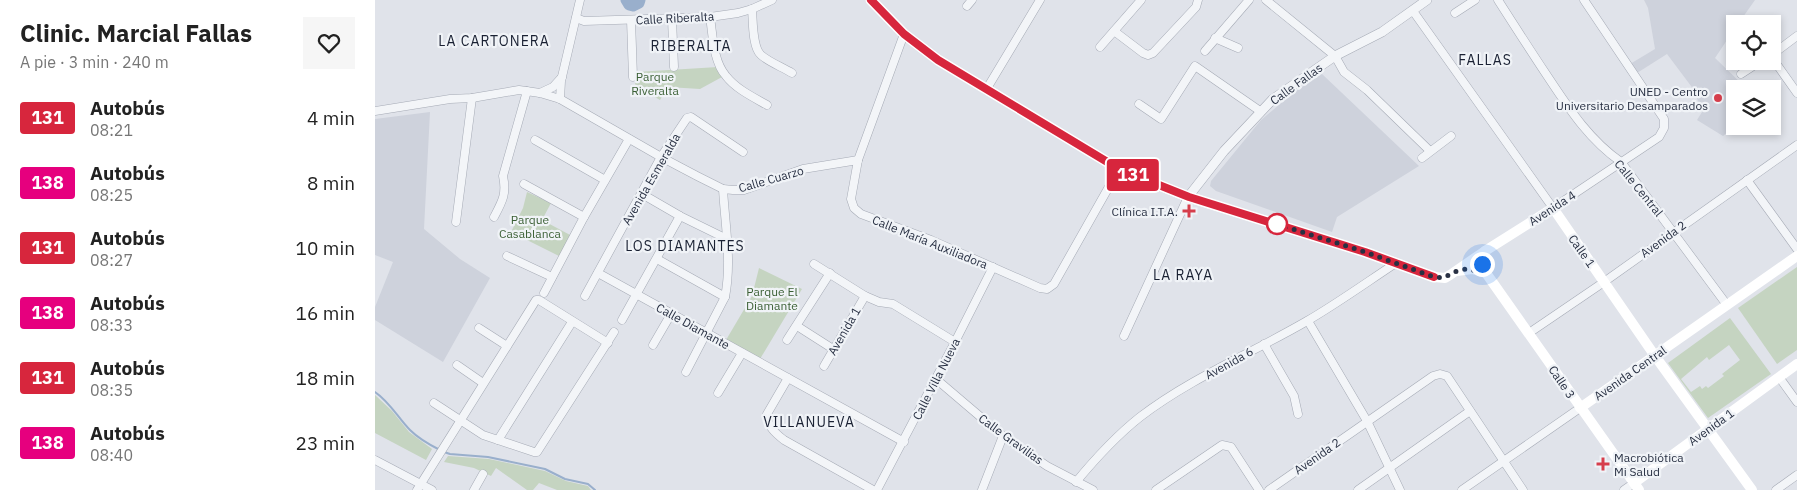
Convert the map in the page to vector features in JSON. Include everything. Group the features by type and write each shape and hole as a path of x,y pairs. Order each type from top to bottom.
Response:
{"main road":[{"path":"871,0 904,34 938,60 1119,169 1189,197 1396,263"},
{"name":"Avenida 4","path":"1396,263 1434,277 1445,278 1553,208"},
{"name":"Calle 1","path":"1553,208 1655,356 1751,490"},
{"path":"1485,251 1482,264 1486,273"},
{"name":"Avenida Central","path":"1580,408 1797,256"},
{"path":"1456,271 1472,269 1486,273"},
{"name":"Calle 3","path":"1486,273 1637,487"},
{"name":"Avenida 1","path":"1637,487 1707,430 1797,364"}],"street":[{"path":"560,99 562,77 580,0"},
{"name":"Calle Riberalta","path":"576,18 585,21 710,17 752,9 772,0"},
{"path":"986,90 1040,0"},
{"path":"1115,31 1148,55 1153,53 1196,7 1198,0"},
{"path":"1205,51 1249,0"},
{"path":"1266,0 1335,56 1344,72 1367,90 1430,151"},
{"name":"Calle Fallas","path":"1189,197 1225,151 1273,99 1335,56 1382,32 1427,0"},
{"path":"1455,13 1475,0"},
{"name":"Calle Central","path":"1498,0 1586,131 1604,150 1621,162 1727,305"},
{"name":"Avenida 4","path":"1553,208 1659,137 1664,128 1664,119 1584,0"},
{"path":"1100,47 1138,1"},
{"path":"752,9 756,48 760,54 792,73"},
{"name":"Calle 1","path":"1413,11 1553,208"},
{"path":"710,17 715,53 725,76 741,90 767,105"},
{"path":"672,19 674,68"},
{"path":"631,20 633,77"},
{"name":"Calle María Auxiliadora","path":"904,34 858,160 851,199 854,208 861,214 931,240 1040,288 1047,289 1054,284 1119,169"},
{"path":"1781,48 1797,36"},
{"path":"1215,38 1238,48"},
{"path":"1139,104 1161,119 1195,66 1260,111"},
{"path":"1741,74 1747,70"},
{"path":"1781,70 1797,93"},
{"path":"540,93 553,87 562,77"},
{"name":"Calle Cuarzo","path":"375,112 450,99 472,98 519,90 540,93 560,99 661,158 723,189 744,190 803,170 858,160"},
{"path":"494,218 504,196 503,176 527,91"},
{"path":"456,222 472,98"},
{"name":"Avenida Esmeralda","path":"585,296 661,158 687,118 691,118 743,152"},
{"path":"1422,158 1451,136"},
{"path":"544,293 584,217 629,139"},
{"path":"535,140 605,180"},
{"name":"Avenida 2","path":"1529,333 1797,145"},
{"path":"1747,180 1797,250"},
{"path":"524,184 584,217"},
{"path":"687,372 725,297 729,268 723,189"},
{"path":"642,194 680,216 727,239"},
{"path":"1124,336 1189,197"},
{"path":"622,320 680,216"},
{"path":"507,256 552,278"},
{"path":"657,259 725,297"},
{"name":"Avenida 6","path":"1076,482 1097,457 1140,417 1187,387 1308,320 1396,263"},
{"path":"814,264 865,296 879,302 893,304 955,342"},
{"name":"Calle Villa Nueva","path":"877,490 904,442 993,267"},
{"name":"Calle Diamante","path":"598,273 904,442"},
{"path":"787,340 831,274"},
{"name":"Avenida 1","path":"823,366 865,296"},
{"path":"418,487 536,300 539,300 608,343"},
{"path":"653,345 671,314"},
{"path":"1308,320 1367,420 1400,490"},
{"path":"497,440 572,322"},
{"path":"797,326 833,349"},
{"path":"479,328 507,346"},
{"path":"434,403 483,435 537,452 614,332"},
{"path":"1264,344 1294,396 1298,414"},
{"path":"719,393 742,353"},
{"path":"457,366 483,382"},
{"name":"Avenida 2","path":"1269,490 1367,420 1433,376 1440,374 1447,376 1470,411"},
{"path":"1779,377 1797,402"},
{"path":"788,378 767,414 769,425 772,429 784,440 873,490"},
{"name":"Calle Gravilias","path":"936,380 1003,436 1047,466 1093,490"},
{"name":"Avenida Central","path":"1463,490 1580,408"},
{"path":"1358,490 1470,411 1523,490"},
{"path":"982,490 1003,436"},
{"path":"1156,490 1219,446 1225,445 1231,448 1259,490"},
{"path":"375,460 418,487 432,490"},
{"path":"474,490 483,474"},
{"path":"1776,490 1797,475"},
{"name":"Avenida 1","path":"1624,490 1637,487"}],"shaded area":[{"path":"1644,0 1755,0 1744,15 1726,15 1726,42 1715,58 1738,80 1726,80 1726,134 1723,136 1697,120 1702,112 1694,90 1667,54 1637,73 1630,64 1655,49 1648,8"},
{"path":"1322,74 1419,166 1337,217 1332,232 1216,191 1210,186 1211,181 1261,120 1293,93"},
{"path":"430,112 424,229 460,259 490,278 443,362 375,320 375,307 393,262 375,255 375,119"}],"green space":[{"name":"Parque Riveralta","path":"718,67 722,77 700,89 668,87 660,100 635,86 636,72"},
{"name":"Parque Casablanca","path":"527,192 551,203 542,220 572,236 561,257 511,232 523,208"},
{"path":"1797,267 1797,350 1777,364 1738,308"},
{"name":"Parque El Diamante","path":"759,268 802,289 760,359 726,340 752,296"},
{"path":"1730,318 1771,374 1708,418 1668,363","holes":["1729,345 1740,360 1722,374 1724,376 1708,388 1706,386 1702,389 1700,386 1691,392 1681,379 1707,357 1709,360"]},
{"path":"375,395 392,411 409,432 432,449 426,460 375,433"},
{"path":"448,456 489,459 545,471 566,481 588,486 591,490 557,490 539,483 533,490 527,490 496,468 491,476 474,468 444,462"}],"waterway":[{"path":"626,0 629,5 633,6 639,3 640,0"},
{"path":"375,392 385,400 413,433 440,450"},
{"path":"444,452 488,457 545,469 565,479 588,484 595,490"}],"bus line":[{"name":"131","path":"871,0 904,34 938,60 1119,169 1189,197 1365,252 1434,277"}],"place":[{"name":"UNED - Centro Universitario Desamparados","path":"1718,98"},
{"name":"Clínica I.T.A.","path":"1189,211"},
{"name":"Macrobiótica Mi Salud","path":"1603,464"}],"district":[{"name":"LA CARTONERA","path":"494,41"},
{"name":"RIBERALTA","path":"691,46"},
{"name":"FALLAS","path":"1485,60"},
{"name":"LOS DIAMANTES","path":"685,246"},
{"name":"LA RAYA","path":"1183,275"},
{"name":"VILLANUEVA","path":"809,422"}],"route":[{"path":"1277,224 1439,278 1445,278 1456,271 1472,269 1486,273 1482,264"}]}
